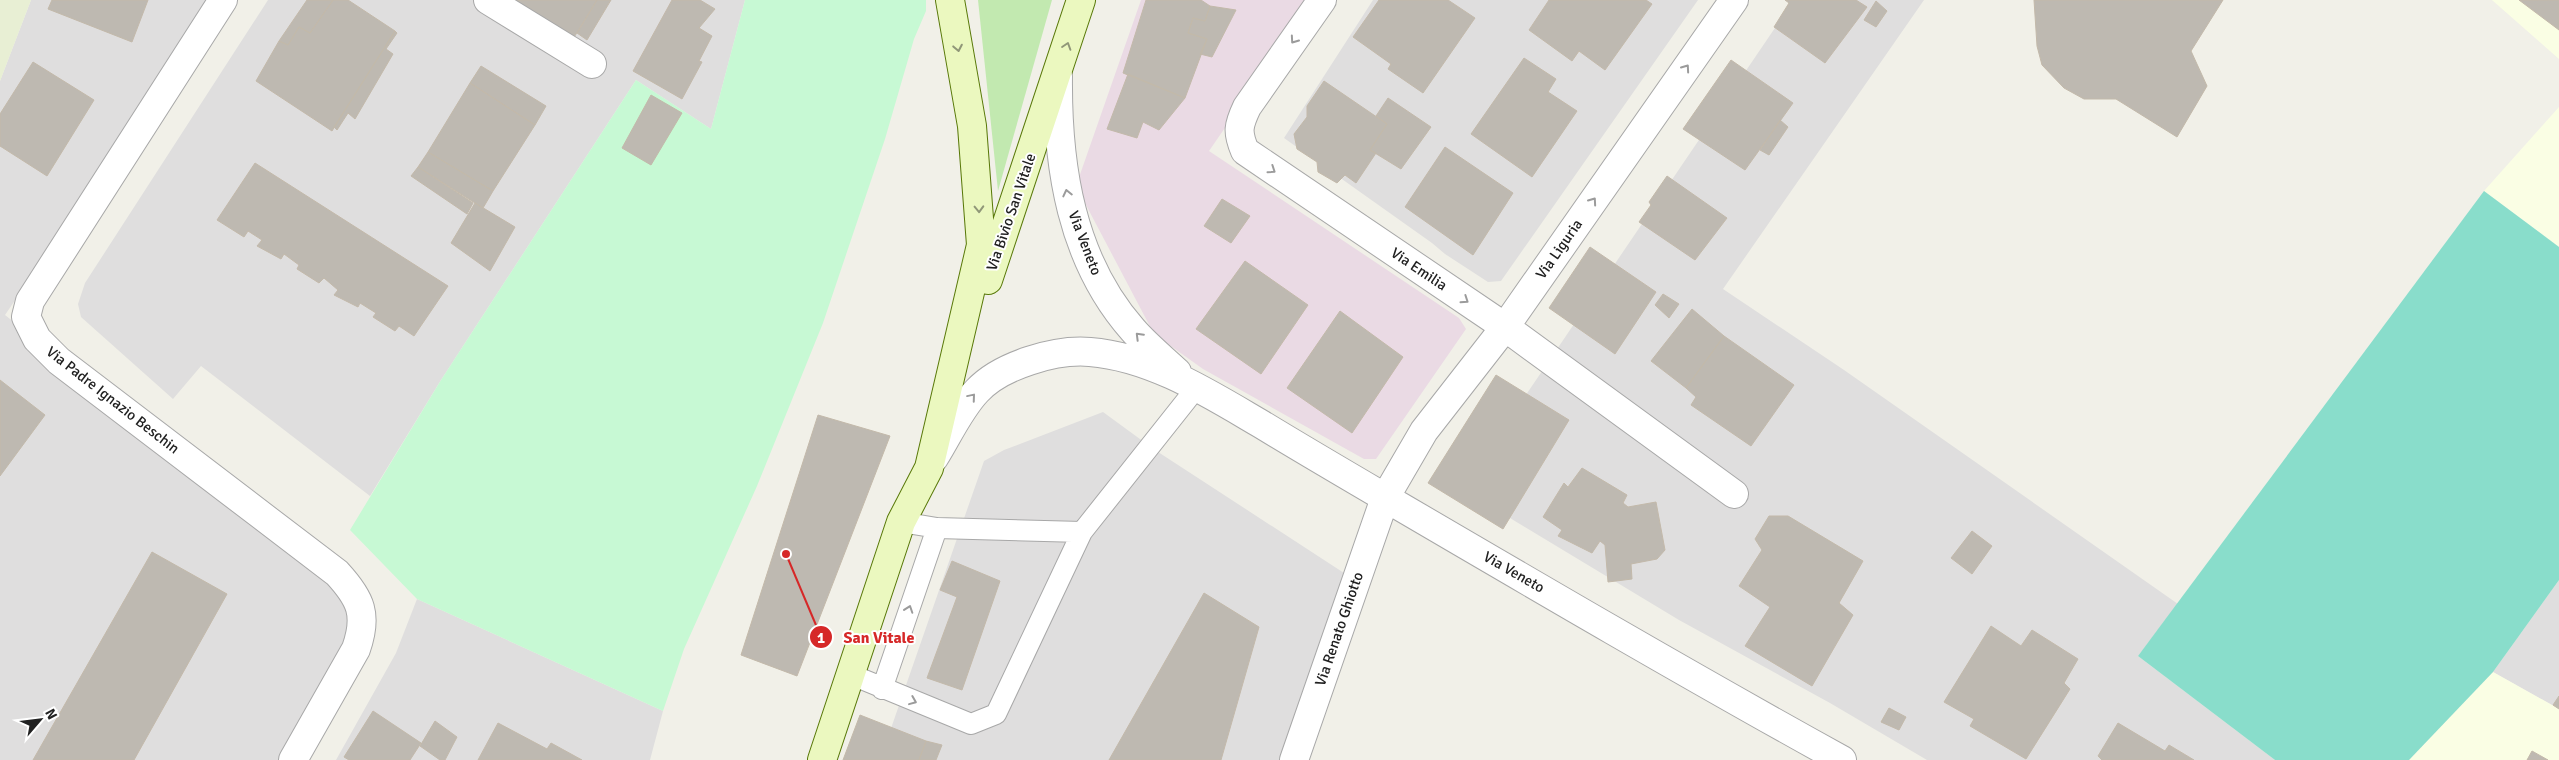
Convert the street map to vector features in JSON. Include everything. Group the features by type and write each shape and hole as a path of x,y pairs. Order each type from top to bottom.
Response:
{"main road":[{"name":"Via Bivio San Vitale","path":"822,760 852,675 901,522 929,468 981,245 972,126 950,0"},
{"name":"Via Bivio San Vitale","path":"939,424 1081,0"}],"street":[{"name":"Via Padre Ignazio Beschin","path":"223,0 30,301 26,317 37,340 59,360 337,572 358,601 363,616 362,631 356,649 293,760"},
{"path":"488,0 592,64"},
{"name":"Via Emilia","path":"1322,0 1247,107 1240,122 1239,135 1245,152 1505,327 1734,494"},
{"name":"Via Liguria","path":"1385,498 1424,431 1505,327 1734,0"},
{"name":"Via Veneto","path":"1058,72 1058,120 1066,191 1093,270 1109,298 1132,330 1192,384"},
{"name":"Via Veneto","path":"929,468 962,409 978,389 994,377 1026,362 1048,355 1090,352 1138,363 1192,384 1385,498 1842,760"},
{"name":"Via Renato Ghiotto","path":"1294,760 1385,498"}],"lane":[{"path":"852,675 882,689 971,724 996,714 1082,532 1192,384"},
{"path":"901,522 936,528 1082,532"},
{"path":"882,689 936,528"}],"shaded area":[{"path":"0,0 31,0 0,81"},
{"path":"31,0 208,0 81,203 5,315 74,370 351,577 362,620 280,760 0,760 0,81"},
{"path":"268,0 745,0 711,129 636,80 441,380 370,496 201,366 173,399 81,317 78,304 85,283"},
{"path":"1141,0 1313,0 1209,151 1459,318 1466,329 1376,459 1364,459 1203,369 1154,334 1076,186"},
{"path":"1373,0 1698,0 1501,281 1488,282 1445,254 1284,138"},
{"path":"1794,0 1924,0 1723,289 1844,370 2178,604 2138,656 2275,760 1927,760 1830,703 1679,620 1462,489"},
{"path":"2492,0 2559,0 2559,59"},
{"path":"2559,107 2559,247 2484,191"},
{"path":"2484,191 2559,247 2559,580 2493,672 2409,760 2275,760 2138,656"},
{"path":"1103,412 1155,450 1344,573 1279,760 880,760 984,461 1004,450"},
{"path":"2559,580 2559,709 2493,672"},
{"path":"417,599 663,711 650,760 336,760 396,653"},
{"path":"2493,672 2559,709 2559,760 2409,760"}],"green space":[{"path":"745,0 926,0 926,11 914,39 885,139 823,323 757,486 684,649 663,711 417,599 350,530 441,380 636,80 711,129"},
{"path":"978,0 1052,0 998,191"}],"building":[{"path":"52,0 148,0 132,42 48,9"},
{"path":"307,0 333,0 310,33 299,27 288,45 279,41"},
{"path":"333,0 348,0 395,31 332,131 256,81 279,41 288,45 299,27 310,33"},
{"path":"512,0 597,0 573,39"},
{"path":"597,0 611,0 587,40 577,33"},
{"path":"672,0 700,0 715,9 699,28 712,36 699,61 702,62 682,99 633,71"},
{"path":"1146,0 1201,0 1210,6 1205,21 1193,18 1188,33 1207,39 1185,98 1123,73"},
{"path":"1379,0 1448,0 1475,18 1423,93 1388,69 1391,64 1353,37"},
{"path":"1549,0 1646,0 1652,4 1605,70 1579,51 1572,61 1529,30"},
{"path":"1785,0 1856,0 1867,7 1825,63 1774,27 1789,3"},
{"path":"2034,0 2223,0 2191,51 2207,86 2177,137 2116,99 2084,99 2064,88 2042,65 2037,46"},
{"path":"2519,0 2559,0 2559,30"},
{"path":"1876,1 1887,11 1876,27 1864,20"},
{"path":"1210,6 1236,10 1212,57 1200,54 1207,39 1188,33 1193,18 1205,21"},
{"path":"395,31 397,33 386,49 393,54 355,119 348,113 337,130 334,127"},
{"path":"1524,58 1556,79 1548,92 1577,111 1532,177 1471,134"},
{"path":"1731,60 1793,103 1745,170 1683,129"},
{"path":"33,62 94,100 47,176 0,146 0,114"},
{"path":"481,66 546,106 535,125 470,83"},
{"path":"1128,74 1185,98 1159,130 1143,122 1137,138 1107,129"},
{"path":"1324,81 1387,124 1370,150 1376,153 1356,183 1345,175 1337,183 1318,172 1317,162 1297,149 1294,134 1307,117 1307,106"},
{"path":"470,83 535,125 493,191 428,152"},
{"path":"651,95 682,113 651,165 622,148"},
{"path":"1388,98 1431,127 1401,169 1370,150 1387,124 1376,116"},
{"path":"1780,120 1788,127 1769,155 1760,150"},
{"path":"1445,147 1513,193 1473,255 1405,207"},
{"path":"428,152 493,191 483,208 418,167"},
{"path":"255,163 448,286 414,336 399,326 395,331 373,317 376,313 360,303 358,307 334,295 338,290 324,278 319,283 297,269 299,265 284,254 281,259 257,246 262,240 248,231 244,237 217,220"},
{"path":"418,167 473,203 467,214 411,176"},
{"path":"1667,176 1727,218 1695,260 1639,222 1651,205 1649,202"},
{"path":"1222,199 1250,216 1231,243 1204,226"},
{"path":"475,203 515,227 490,271 451,243"},
{"path":"1590,247 1656,292 1615,354 1549,308"},
{"path":"1245,261 1308,305 1261,374 1196,329"},
{"path":"1663,294 1679,304 1669,318 1655,305"},
{"path":"1692,309 1724,336 1686,388 1651,361"},
{"path":"1340,311 1403,357 1352,433 1287,388"},
{"path":"1724,336 1794,385 1751,446 1691,405 1696,397 1686,388"},
{"path":"1496,375 1569,420 1503,529 1428,483"},
{"path":"0,380 45,415 0,476"},
{"path":"818,415 890,436 797,676 741,655"},
{"path":"1582,468 1627,495 1623,503 1628,507 1656,502 1665,550 1657,559 1631,564 1632,579 1608,582 1605,545 1600,541 1592,553 1558,536 1562,530 1543,517 1564,483 1568,487"},
{"path":"1769,516 1788,516 1863,561 1839,603 1853,615 1812,686 1745,646 1770,607 1739,586 1762,550 1755,539"},
{"path":"1972,531 1992,546 1972,574 1951,558"},
{"path":"152,552 227,594 134,760 33,760"},
{"path":"952,561 1000,581 962,690 927,678 957,597 940,590"},
{"path":"1204,593 1259,627 1221,760 1109,760"},
{"path":"1991,626 2021,646 2032,630 2078,659 2064,683 2070,689 2026,759 1970,726 1974,719 1944,702"},
{"path":"2559,696 2559,709 2553,705"},
{"path":"1889,708 1906,717 1899,730 1881,722"},
{"path":"373,711 421,743 410,760 349,760 344,757"},
{"path":"860,715 926,741 919,760 843,760"},
{"path":"435,721 457,737 445,760 440,760 420,746"},
{"path":"498,723 547,749 551,743 582,760 478,760"},
{"path":"2118,723 2165,751 2169,745 2194,760 2102,760 2098,756"},
{"path":"926,741 942,745 936,760 919,760"},
{"path":"2532,751 2548,760 2527,760"}],"place":[{"name":"San Vitale","path":"786,554"}]}
